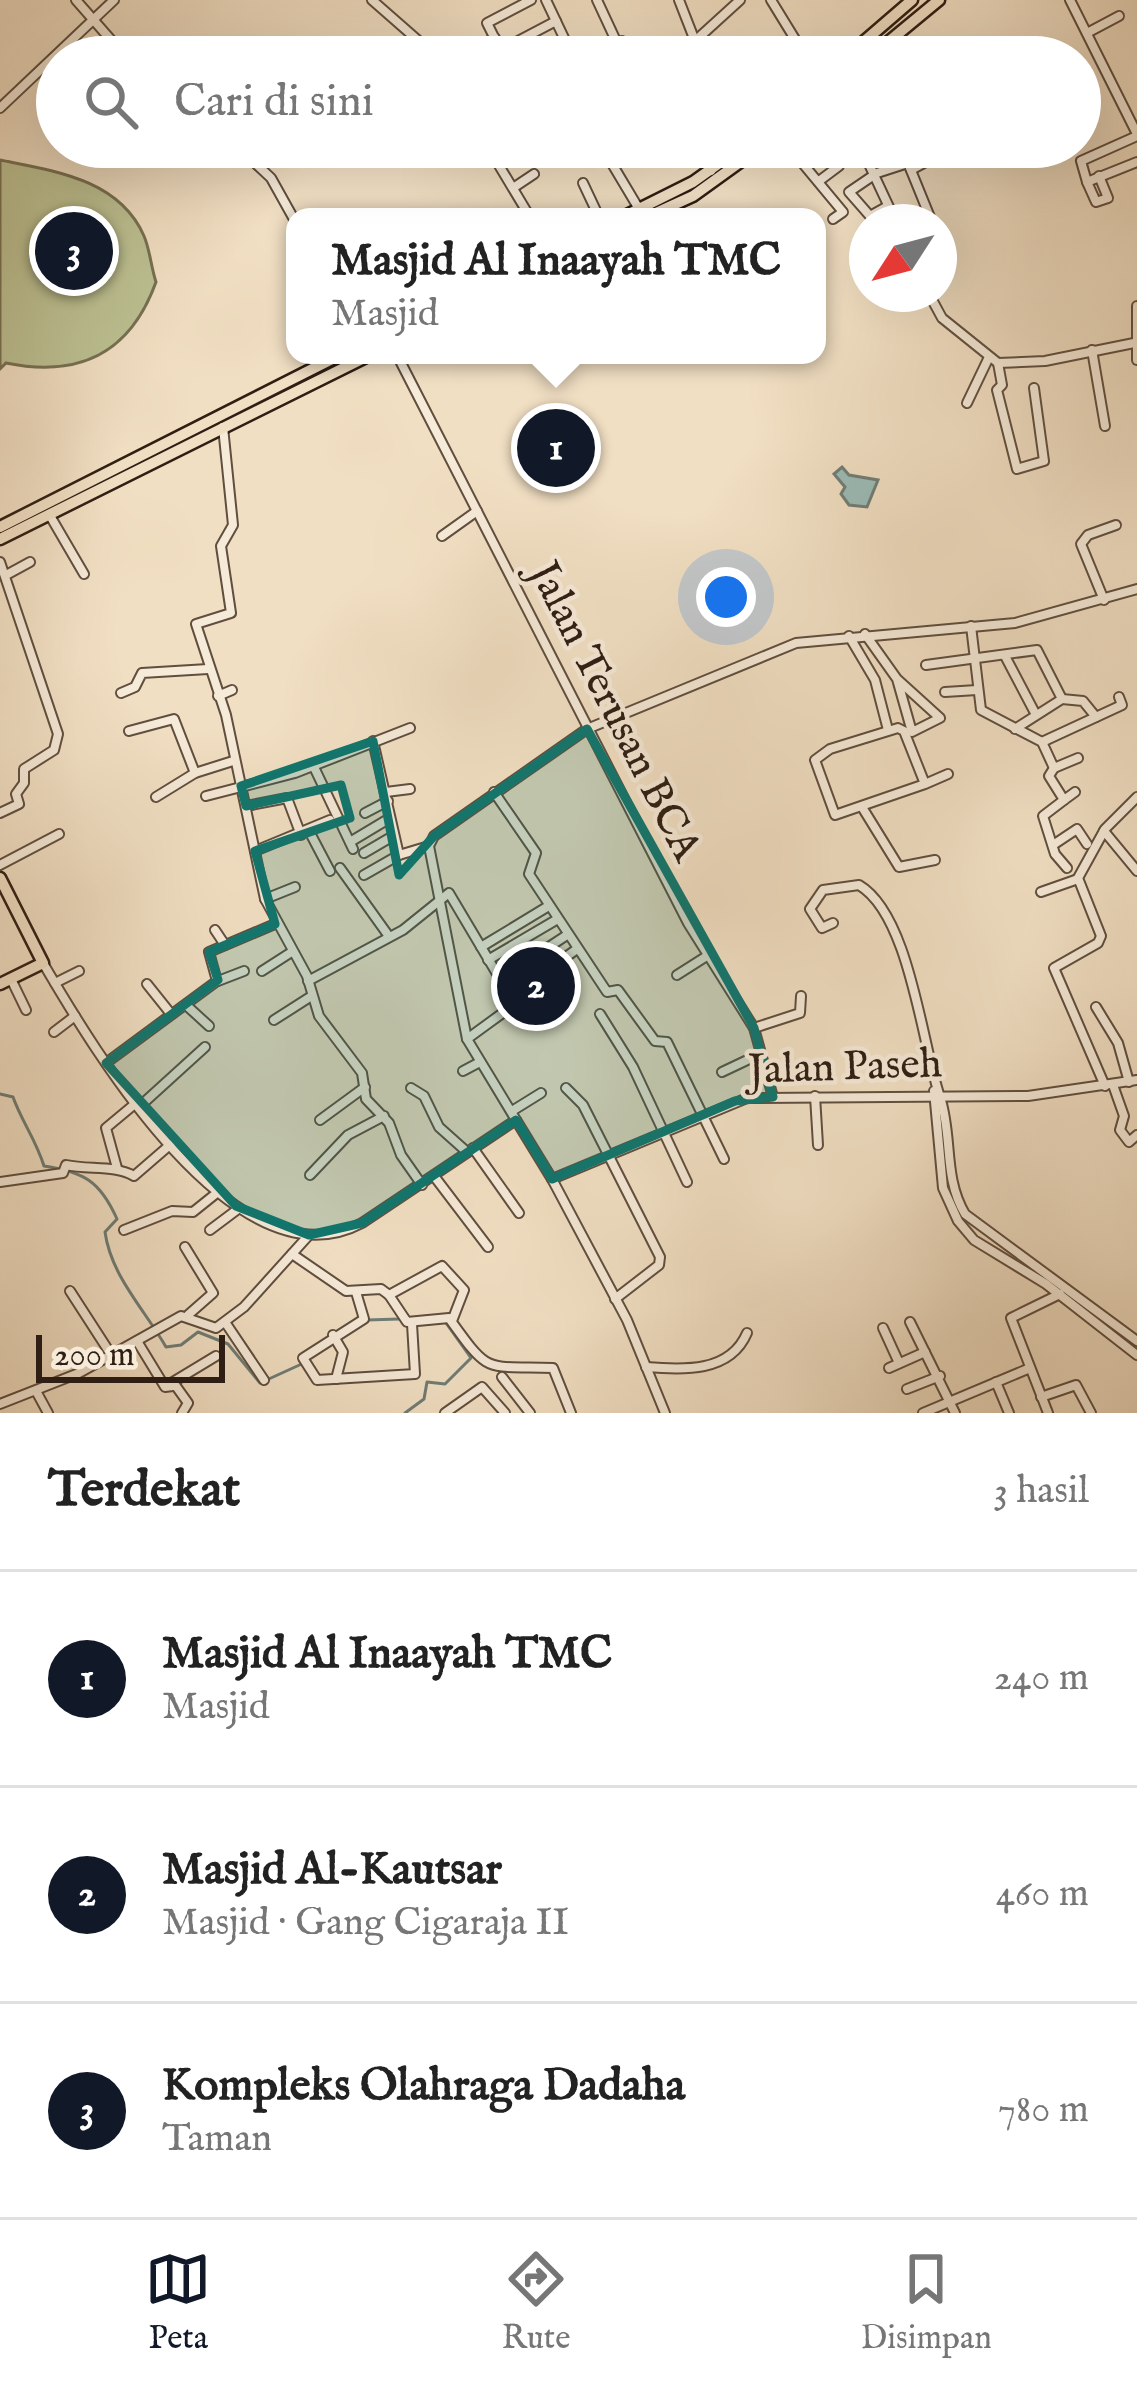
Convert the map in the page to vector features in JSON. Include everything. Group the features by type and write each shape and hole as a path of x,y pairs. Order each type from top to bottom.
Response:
{"main road":[{"path":"871,36 913,0 924,13"},
{"path":"895,36 939,0"},
{"path":"679,196 715,168"},
{"path":"654,208 726,168"},
{"path":"194,436 223,427 327,364"},
{"path":"0,526 347,364"},
{"path":"0,539 92,486"},
{"path":"1,881 43,963 6,981"}],"street":[{"path":"76,0 104,36"},
{"path":"76,36 114,0"},
{"path":"372,0 413,36"},
{"path":"494,36 487,23 531,0"},
{"path":"546,0 563,36"},
{"path":"597,0 610,36"},
{"path":"679,0 693,36"},
{"path":"700,36 740,0"},
{"path":"771,0 793,36"},
{"path":"1070,0 1089,36"},
{"path":"1087,33 1119,16"},
{"path":"531,36 556,21"},
{"path":"1101,56 1132,108 1137,135 1101,151"},
{"path":"0,108 36,74"},
{"path":"1088,182 1137,162"},
{"path":"260,168 288,208"},
{"path":"501,168 525,208"},
{"path":"615,168 641,208"},
{"path":"806,168 843,212"},
{"path":"819,182 836,168"},
{"path":"871,168 887,204"},
{"path":"856,204 850,187 888,168"},
{"path":"914,168 910,170 924,204"},
{"path":"1084,168 1096,202 1108,198 1099,176"},
{"path":"513,188 534,174"},
{"path":"583,183 595,208"},
{"path":"833,219 849,208"},
{"path":"1137,306 1133,344 1137,360"},
{"path":"939,312 993,360 1017,469 1044,461 1034,388"},
{"path":"993,360 1045,361 1133,344"},
{"path":"1092,350 1105,425"},
{"path":"967,403 993,360"},
{"name":"Jalan Terusan BCA","path":"403,364 688,923 754,1028 773,1096"},
{"path":"223,427 233,525 221,542 231,613 196,624 208,669 234,732 233,761 265,899 308,981 310,998 367,1086 366,1099 384,1116 400,1155 422,1185"},
{"path":"442,536 477,511"},
{"path":"49,514 84,574"},
{"path":"1104,600 1081,544 1088,535 1116,524"},
{"path":"0,562 8,574 58,734 53,750 24,769 24,783 16,794 20,804 0,813"},
{"path":"8,574 30,562"},
{"path":"664,1413 615,1299 552,1179 467,1039 429,846 434,836 586,729 796,643 1015,623 1137,589"},
{"path":"971,626 981,710 1042,742 1054,768"},
{"path":"865,634 897,679 940,718 912,731 897,679"},
{"path":"850,636 875,680 888,730"},
{"path":"926,665 1037,650 1062,699"},
{"path":"1005,656 1035,713"},
{"path":"121,693 135,687 142,674 208,669"},
{"path":"218,696 232,690"},
{"path":"945,692 977,690"},
{"path":"904,700 915,694"},
{"path":"1015,729 1062,699 1083,701 1096,717"},
{"path":"1042,742 1121,701 1127,717"},
{"path":"129,731 174,719 195,773"},
{"path":"206,796 313,765 410,728"},
{"path":"925,784 904,731 888,730 830,749 815,760 833,814 862,807 925,784 948,774"},
{"path":"373,741 399,855"},
{"path":"1064,800 1049,776 1054,768 1078,758"},
{"path":"156,797 195,773 233,761"},
{"path":"313,765 356,848"},
{"path":"365,813 387,797 410,789"},
{"path":"494,792 512,826 534,849 529,874 556,920 607,992 618,990 656,1041 667,1042 724,1159"},
{"path":"1067,868 1042,816 1075,792"},
{"path":"1041,892 1079,876 1104,831 1137,797"},
{"path":"246,806 288,798 305,833 388,935"},
{"path":"862,807 900,868 934,860"},
{"path":"356,848 390,818"},
{"path":"255,851 330,820"},
{"path":"1052,845 1077,830 1087,844"},
{"path":"1104,831 1137,871"},
{"path":"0,865 59,834"},
{"path":"356,848 393,836"},
{"path":"364,875 399,855 429,846"},
{"path":"1079,876 1101,936 1098,944 1054,968 1124,1116 1120,1130 1129,1142 1137,1135"},
{"path":"833,923 822,928 810,908 823,890 859,885 881,906 914,994 950,1177 965,1214 1137,1341"},
{"path":"265,899 296,886"},
{"path":"308,981 449,893 515,1007 467,1039"},
{"path":"481,947 548,907"},
{"path":"488,960 556,920"},
{"path":"217,981 209,953 275,924"},
{"path":"215,930 224,945"},
{"path":"503,983 566,934"},
{"path":"503,983 536,966 542,974 577,949"},
{"path":"262,970 290,953"},
{"path":"677,975 710,954"},
{"path":"43,963 138,1105 218,1192 263,1223 309,1235 347,1231 422,1185 541,1093"},
{"path":"55,983 79,971"},
{"path":"106,1063 217,981 244,971"},
{"path":"6,981 26,1010"},
{"path":"147,984 170,1014"},
{"path":"754,1028 800,1013 801,996"},
{"path":"274,1020 310,998"},
{"path":"186,1005 208,1026"},
{"path":"1096,1007 1133,1081"},
{"path":"600,1014 664,1129 687,1182"},
{"path":"54,1032 75,1016"},
{"path":"117,1168 106,1128 205,1047"},
{"path":"722,1072 760,1054"},
{"path":"463,1071 480,1062"},
{"name":"Jalan Paseh","path":"552,1179 735,1101 936,1093 1028,1096 1133,1081"},
{"path":"320,1120 367,1086"},
{"path":"411,1088 424,1096 439,1127 470,1150 519,1213"},
{"path":"566,1088 583,1105 661,1260 615,1299"},
{"path":"815,1096 818,1145"},
{"path":"310,1175 348,1135 384,1116"},
{"path":"0,1182 64,1170 117,1168 134,1176 171,1144"},
{"path":"434,1176 488,1247"},
{"path":"124,1229 174,1211 193,1211 218,1192"},
{"path":"210,1229 239,1209"},
{"path":"187,1316 209,1329 225,1322 309,1235"},
{"path":"7,1413 1,1404 112,1356 187,1316 213,1293 185,1246"},
{"path":"292,1254 340,1288 380,1289 389,1294 412,1325 415,1374 317,1380 305,1363 334,1336 364,1318 356,1292"},
{"path":"577,1265 591,1258"},
{"path":"389,1294 442,1266 464,1290 452,1321"},
{"path":"1049,1280 1137,1355"},
{"path":"70,1291 112,1356"},
{"path":"1048,1413 1011,1318 1060,1294"},
{"path":"412,1325 437,1315 452,1321 472,1355 487,1366 553,1368 571,1413"},
{"path":"225,1322 264,1380"},
{"path":"910,1322 955,1413"},
{"path":"883,1328 894,1365 925,1352"},
{"path":"646,1367 702,1369 736,1350 747,1333"},
{"path":"334,1336 343,1357 336,1379"},
{"path":"137,1341 165,1388 216,1356"},
{"path":"923,1413 1030,1368"},
{"path":"907,1389 940,1376"},
{"path":"502,1377 530,1413"},
{"path":"996,1382 1009,1413"},
{"path":"1041,1397 1076,1385 1090,1413"},
{"path":"173,1386 197,1413"},
{"path":"445,1413 457,1410 482,1387 505,1413"},
{"path":"36,1391 48,1413"},
{"path":"182,1413 188,1403"}],"highlighted area":[{"path":"587,729 754,1028 773,1097 735,1101 552,1179 516,1120 362,1223 309,1235 236,1206 106,1063 218,980 209,952 275,924 255,851 350,818 341,785 246,806 241,786 373,741 399,875 434,836"}],"green space":[{"path":"0,160 63,174 102,190 133,217 144,236 156,282 132,327 99,355 57,367 6,363 0,369"}],"water":[{"path":"842,467 849,475 878,480 867,507 849,505 841,494 845,487 834,474"}],"waterway":[{"path":"0,1094 13,1097 44,1166 80,1175 104,1196 117,1219 105,1232 114,1263 166,1347 181,1345 198,1332 228,1344 260,1383 306,1362"},
{"path":"367,1320 399,1319"},
{"path":"405,1413 424,1399 427,1382 445,1384 471,1358 446,1323"}],"place":[{"name":"Kompleks Olahraga Dadaha","path":"74,251"},
{"name":"Masjid Al Inaayah TMC","path":"556,448"},
{"name":"Masjid Al-Kautsar","path":"536,986"}]}
